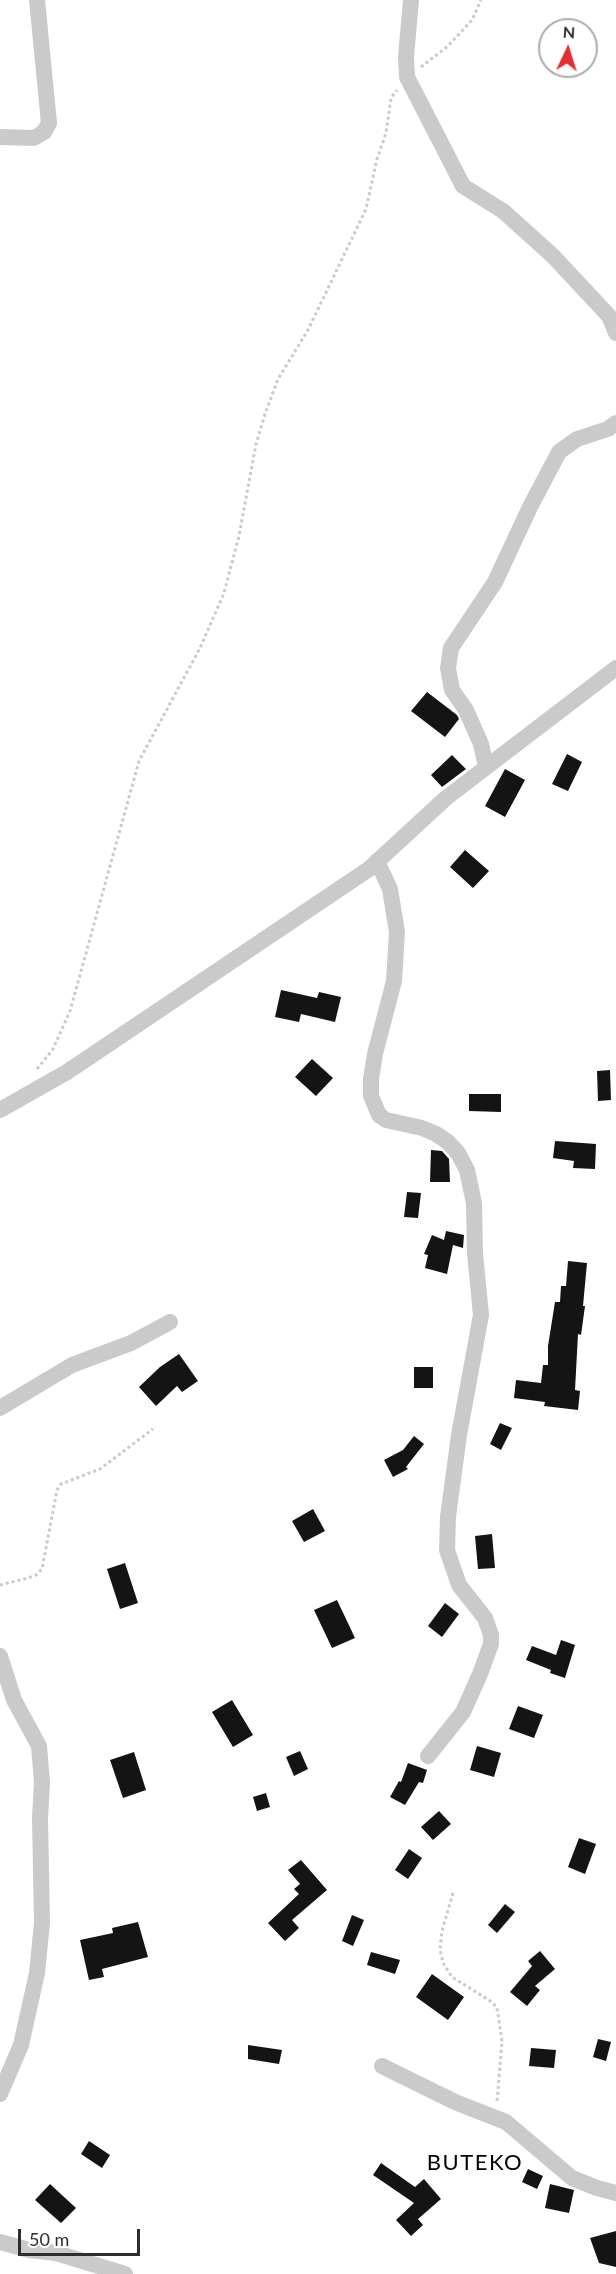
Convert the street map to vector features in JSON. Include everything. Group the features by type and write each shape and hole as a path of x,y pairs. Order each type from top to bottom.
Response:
{"street":[{"path":"0,137 34,138 44,132 49,123 37,0"},
{"path":"411,0 406,57 407,77 463,186 503,211 553,256 609,316 616,333"},
{"path":"486,767 481,744 466,710 452,690 448,668 451,648 495,582 559,452 577,439 608,429 616,423"},
{"path":"0,1110 67,1072 369,869 446,798 616,668"},
{"path":"377,861 390,889 397,932 394,981 375,1054 371,1096 379,1115 386,1120 422,1128 448,1142 458,1153 467,1170 474,1203 475,1261 481,1315 459,1435 448,1517 447,1550 459,1585 485,1618 491,1635 491,1644 463,1712 428,1756"},
{"path":"0,1408 72,1365 131,1343 170,1322"},
{"path":"0,1656 14,1700 39,1746 42,1782 40,1953 21,2045 1,2090"},
{"path":"382,2066 455,2102 495,2117 522,2134 572,2178 616,2193"},
{"path":"0,2242 29,2250 56,2253 125,2274"}],"path":[{"path":"35,1071 53,1049 70,1011 139,761 200,648 224,593 237,546 256,444 278,379 308,330 366,209 377,159 386,133 391,98 407,77 448,46 472,20 481,0"},
{"path":"0,1585 36,1575 42,1569 57,1490 61,1484 100,1469 153,1430"},
{"path":"453,1893 442,1931 440,1949 443,1963 452,1977 492,2002 497,2008 502,2041 495,2117"}],"building":[{"path":"427,692 459,719 445,737 411,711"},
{"path":"567,754 582,762 568,791 552,784"},
{"path":"452,755 466,769 442,787 431,775"},
{"path":"505,769 525,780 505,817 485,806"},
{"path":"465,850 489,871 473,888 450,867"},
{"path":"281,990 317,998 319,992 341,997 335,1022 301,1014 299,1022 275,1017"},
{"path":"312,1059 333,1078 316,1096 295,1077"},
{"path":"610,1070 611,1100 598,1101 597,1071"},
{"path":"469,1094 501,1094 501,1112 469,1111"},
{"path":"555,1141 596,1144 595,1169 573,1168 574,1161 553,1158"},
{"path":"431,1150 442,1151 449,1159 450,1182 430,1182"},
{"path":"407,1192 421,1193 418,1218 404,1217"},
{"path":"446,1231 464,1235 463,1248 453,1245 447,1274 425,1268 428,1255 424,1254 432,1235 444,1240"},
{"path":"568,1261 587,1263 583,1306 585,1306 581,1335 578,1334 575,1390 580,1391 578,1410 544,1406 545,1402 514,1398 516,1380 541,1383 543,1365 548,1365 548,1346 555,1302 560,1302 561,1286 566,1286"},
{"path":"179,1354 198,1381 182,1392 177,1386 156,1406 139,1387 160,1367"},
{"path":"414,1367 433,1367 433,1388 414,1388"},
{"path":"500,1423 512,1428 501,1450 490,1444"},
{"path":"414,1436 424,1444 406,1467 408,1469 393,1477 384,1460 403,1450"},
{"path":"313,1509 325,1531 304,1542 292,1521"},
{"path":"492,1534 495,1568 478,1569 475,1536"},
{"path":"125,1563 138,1603 120,1609 107,1569"},
{"path":"337,1600 355,1638 332,1648 314,1610"},
{"path":"445,1603 459,1614 442,1637 428,1626"},
{"path":"561,1640 575,1645 565,1678 526,1660 532,1646 556,1655"},
{"path":"232,1700 253,1735 233,1747 212,1712"},
{"path":"518,1706 543,1715 534,1738 509,1729"},
{"path":"477,1746 501,1753 494,1777 470,1770"},
{"path":"300,1751 308,1769 294,1776 286,1757"},
{"path":"134,1752 146,1790 123,1798 110,1760"},
{"path":"408,1763 427,1770 423,1783 419,1782 405,1805 390,1797 399,1781 401,1782"},
{"path":"266,1793 270,1807 257,1811 253,1797"},
{"path":"439,1811 451,1824 433,1840 421,1827"},
{"path":"579,1838 596,1844 585,1874 568,1867"},
{"path":"409,1849 422,1858 408,1879 395,1870"},
{"path":"301,1860 327,1890 292,1920 299,1928 285,1941 268,1923 299,1894 294,1889 300,1884 288,1870"},
{"path":"505,1904 515,1912 497,1933 488,1925"},
{"path":"352,1915 364,1920 353,1946 342,1941"},
{"path":"138,1922 148,1957 102,1969 104,1977 89,1980 80,1940 113,1933 112,1928"},
{"path":"540,1951 555,1969 535,1986 540,1990 527,2006 510,1992 532,1966 528,1961"},
{"path":"371,1952 400,1960 395,1974 367,1965"},
{"path":"432,1974 464,1997 448,2020 416,1997"},
{"path":"598,2039 611,2042 606,2061 593,2057"},
{"path":"248,2045 282,2050 279,2064 248,2059"},
{"path":"531,2048 556,2050 554,2068 529,2066"},
{"path":"89,2141 110,2155 102,2168 81,2154"},
{"path":"381,2163 415,2187 424,2179 441,2199 418,2219 423,2225 411,2236 396,2220 414,2203 373,2175"},
{"path":"528,2169 543,2176 537,2189 522,2182"},
{"path":"50,2184 76,2208 61,2223 35,2200"},
{"path":"550,2184 574,2190 569,2213 545,2208"},
{"path":"616,2231 616,2267 599,2263 590,2238"}],"district":[{"name":"BUTEKO","path":"475,2163"}]}
